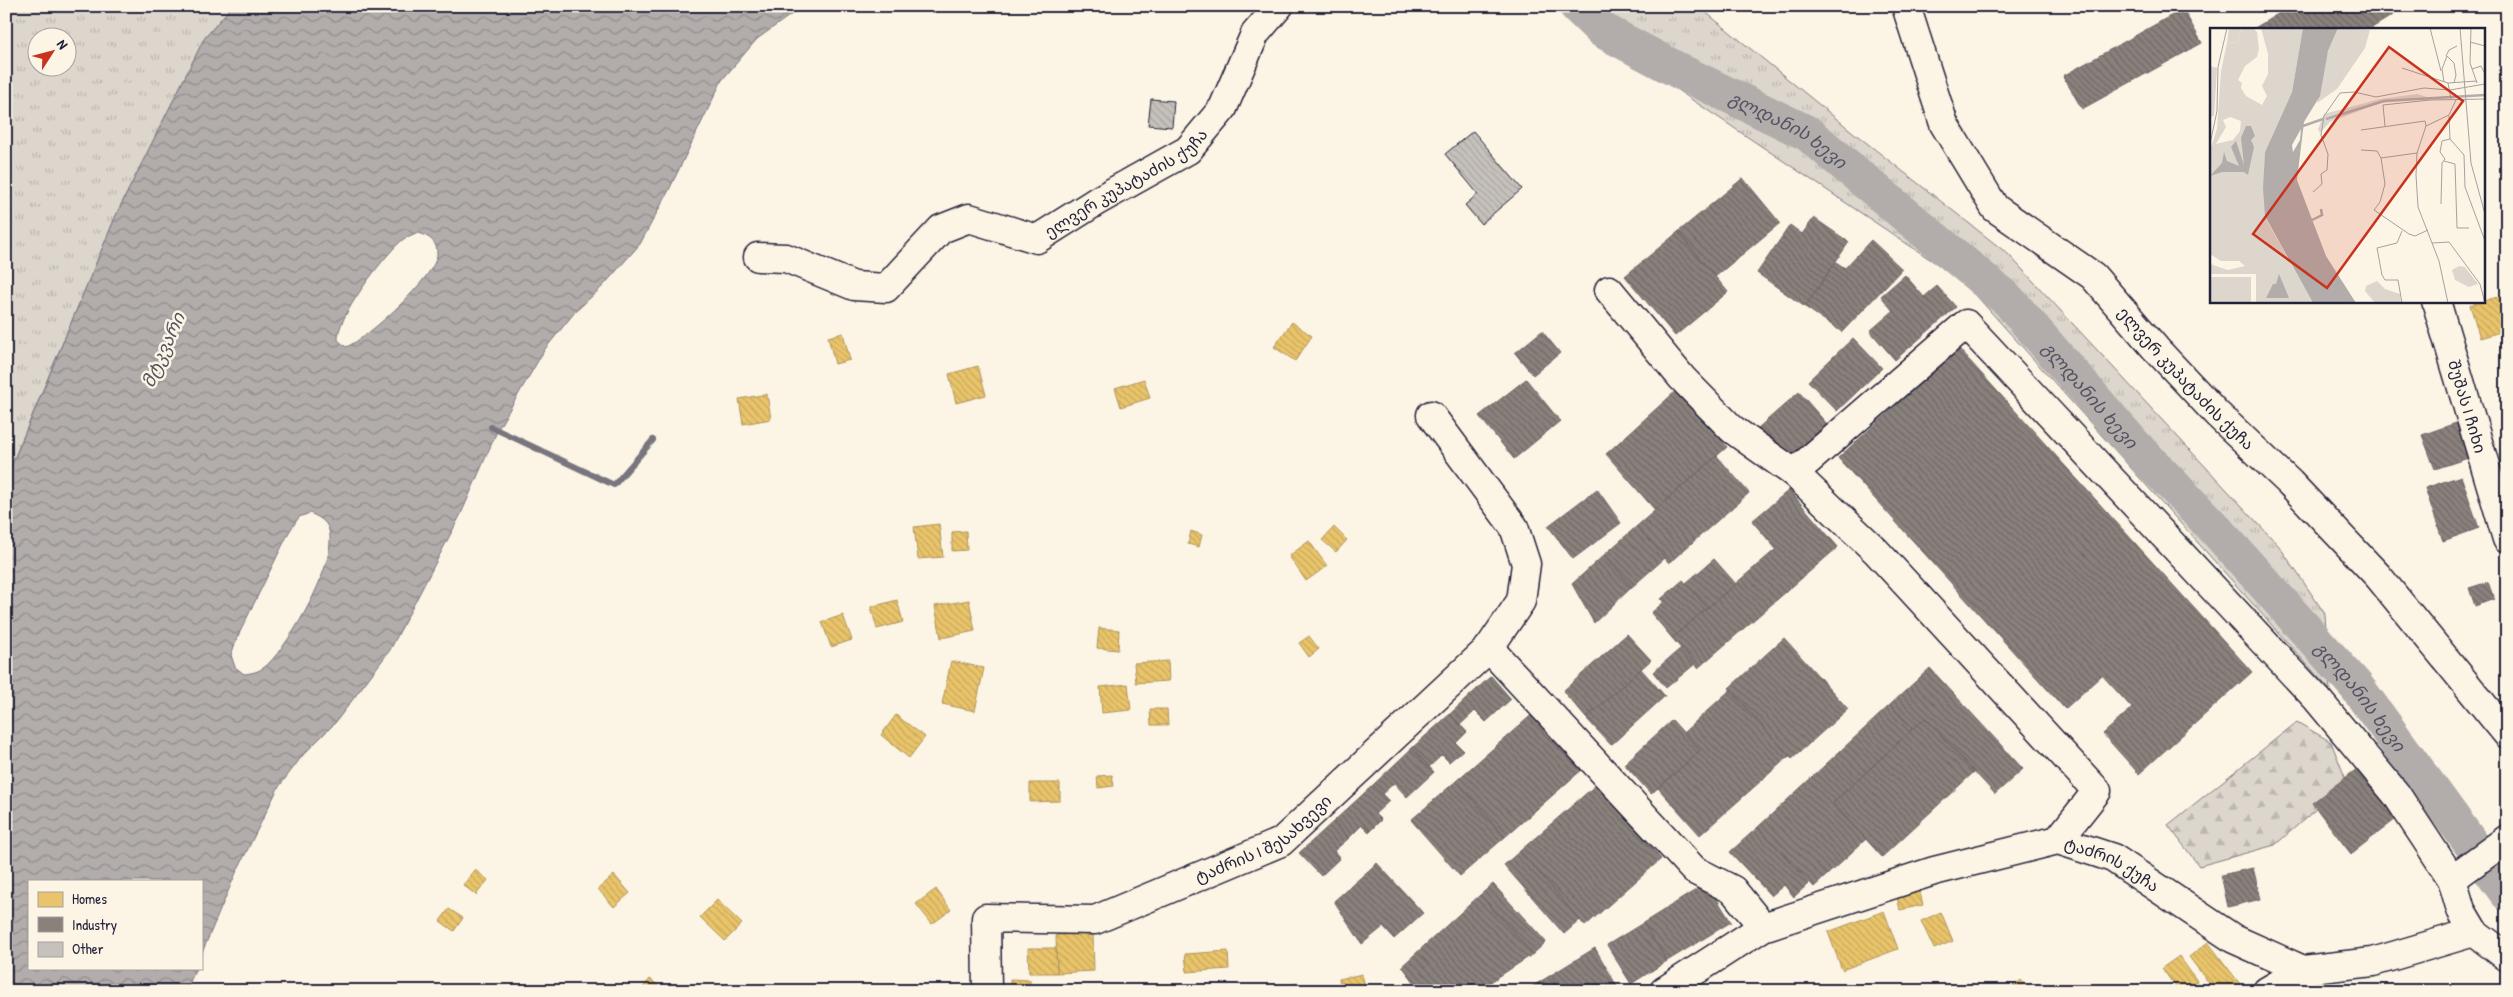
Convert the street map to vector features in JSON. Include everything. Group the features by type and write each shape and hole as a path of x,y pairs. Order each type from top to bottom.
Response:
{"street":[{"name":"ელვერ კუპატაძის ქუჩა","path":"758,257 786,258 854,286 886,288 941,229 969,218 1037,239 1097,201 1188,150 1223,108 1255,34 1279,6"},
{"name":"ელვერ კუპატაძის ქუჩა","path":"1906,6 1944,124 1995,208 2093,276 2156,349 2217,414 2290,483 2378,576 2507,734"},
{"path":"1609,290 1660,353 1732,430 1794,473 1876,551 2097,791 2058,840"},
{"name":"შუშას I ჩიხი","path":"2436,302 2507,539"},
{"path":"1794,473 1966,324 2317,699 2459,874 2461,910 2474,932 2507,957"},
{"name":"ტაძრის I შესახვევი","path":"987,991 986,918 1095,920 1281,842 1489,648 1521,601 1526,564 1514,528 1431,416"},
{"path":"1489,648 1694,870 1732,890 1763,927"},
{"path":"2459,874 2507,839"},
{"name":"ტაძრის ქუჩა","path":"1664,991 1763,927 1934,871 2058,840 2113,858 2234,938 2303,970"},
{"path":"2267,991 2303,970 2373,962 2474,932"}],"green space":[{"path":"6,6 232,6 204,39 117,213 6,478"},
{"path":"1552,6 1698,6 1854,133 2008,254 2279,546 2325,614 2330,690 1964,282"},
{"path":"2297,722 2331,742 2347,782 2275,845 2199,866 2168,825"}],"water":[{"name":"მტკვარი","path":"232,6 803,6 757,39 722,80 668,192 640,244 603,286 575,312 545,349 498,429 461,514 390,650 335,723 303,755 278,788 235,875 202,953 202,880 28,880 28,970 195,970 186,991 6,991 6,479 117,213 204,39","holes":["419,233 427,236 435,243 437,250 434,265 399,306 369,333 346,347 338,340 339,330 361,289 399,243 411,235","310,513 319,518 328,527 330,544 320,581 300,621 278,653 263,668 244,674 235,667 231,655 237,638 289,532 299,517"]}],"building: Homes":[{"path":"2504,295 2507,303 2507,330 2480,338 2470,305 2486,302 2486,300"},
{"path":"1292,322 1312,336 1295,361 1274,347"},
{"path":"843,333 850,360 835,364 828,337"},
{"path":"978,366 986,395 956,403 949,374"},
{"path":"1144,379 1150,398 1121,407 1115,388"},
{"path":"767,394 771,419 743,424 739,399"},
{"path":"939,524 943,557 918,559 914,527"},
{"path":"1334,527 1347,540 1336,552 1322,540"},
{"path":"966,531 967,550 952,551 952,532"},
{"path":"1191,531 1202,535 1199,547 1188,544"},
{"path":"1309,541 1327,566 1306,581 1289,556"},
{"path":"897,600 903,622 877,629 871,607"},
{"path":"969,600 975,631 941,638 935,606"},
{"path":"843,615 852,640 831,647 822,622"},
{"path":"1099,628 1119,630 1118,650 1097,648"},
{"path":"1309,636 1319,649 1309,657 1299,643"},
{"path":"951,661 984,668 975,711 942,704"},
{"path":"1168,661 1169,681 1136,683 1134,663"},
{"path":"1128,684 1131,710 1102,713 1100,687"},
{"path":"1150,709 1167,709 1168,725 1151,725"},
{"path":"896,715 925,737 909,758 881,735"},
{"path":"1112,775 1114,786 1098,788 1097,776"},
{"path":"1030,783 1060,783 1060,801 1030,802"},
{"path":"475,870 488,880 476,895 463,885"},
{"path":"614,875 630,893 614,907 598,889"},
{"path":"1919,888 1923,905 1900,910 1896,893"},
{"path":"936,889 951,910 932,924 916,904"},
{"path":"717,900 742,924 725,941 700,917"},
{"path":"449,909 463,918 454,931 440,921"},
{"path":"1884,911 1898,949 1842,970 1828,932"},
{"path":"1941,912 1953,941 1934,949 1921,921"},
{"path":"1093,934 1094,971 1057,973 1056,935"},
{"path":"2208,942 2240,984 2232,991 2215,991 2189,957"},
{"path":"1028,948 1056,948 1057,973 1029,973"},
{"path":"1228,951 1229,969 1187,972 1185,954"},
{"path":"2179,956 2197,981 2184,991 2178,991 2162,968"},
{"path":"1362,974 1366,991 1342,991 1339,979"},
{"path":"650,979 665,991 640,991"},
{"path":"1010,979 1030,980 1030,991 1010,991"},
{"path":"2021,980 2030,991 2008,991"},
{"path":"1298,983 1300,991 1288,991 1287,986"}],"building: Industry":[{"path":"2291,6 2388,6 2393,15 2372,28 2255,28"},
{"path":"2183,9 2202,43 2082,109 2063,76"},
{"path":"1743,178 1780,223 1715,277 1678,232"},
{"path":"1814,218 1849,242 1805,307 1757,273 1790,225 1802,234"},
{"path":"1678,232 1728,292 1675,336 1625,276"},
{"path":"1871,240 1902,269 1842,332 1805,307 1836,262 1845,268"},
{"path":"1905,275 1924,297 1937,286 1956,307 1895,360 1870,331 1893,311 1881,296"},
{"path":"1542,331 1560,353 1533,375 1515,353"},
{"path":"1853,338 1882,368 1837,411 1808,381"},
{"path":"1959,349 2252,672 2139,774 2103,734 2132,708 2102,675 2065,709 1838,458"},
{"path":"1526,379 1560,421 1514,459 1479,416"},
{"path":"1677,390 1727,447 1655,510 1606,454"},
{"path":"1799,392 1827,424 1787,460 1758,428"},
{"path":"2456,423 2468,458 2435,469 2422,435"},
{"path":"1717,456 1749,493 1669,563 1637,526"},
{"path":"2461,476 2479,528 2443,541 2425,488"},
{"path":"1597,489 1621,523 1573,559 1548,526"},
{"path":"1789,490 1838,547 1698,668 1672,638 1776,549 1752,521"},
{"path":"1637,526 1665,558 1632,587 1604,555"},
{"path":"1604,555 1632,587 1594,623 1572,584"},
{"path":"1714,559 1736,584 1707,608 1686,583"},
{"path":"1683,580 1707,608 1672,638 1651,613 1664,602 1661,599"},
{"path":"2488,582 2494,599 2475,606 2469,588"},
{"path":"1627,634 1651,660 1586,718 1563,691"},
{"path":"1784,638 1848,709 1792,759 1729,688"},
{"path":"1681,648 1695,664 1666,688 1653,672"},
{"path":"1930,668 2023,769 1995,794 1925,718 1912,729 1890,705"},
{"path":"1641,669 1665,696 1611,745 1586,718"},
{"path":"1491,676 1511,699 1486,722 1475,711 1460,725 1450,714"},
{"path":"1730,690 1789,756 1700,835 1658,788 1700,751 1683,733"},
{"path":"1890,705 1912,729 1833,803 1866,839 1814,887 1758,827"},
{"path":"1536,711 1585,767 1505,837 1456,781"},
{"path":"1450,714 1467,732 1456,743 1463,750 1449,762 1442,755 1429,767 1412,748"},
{"path":"1925,718 1974,772 1882,857 1833,803"},
{"path":"1672,720 1700,751 1651,794 1624,764"},
{"path":"1412,748 1434,772 1407,797 1394,783 1382,794 1373,785"},
{"path":"2358,768 2396,819 2351,854 2312,803"},
{"path":"1456,781 1505,837 1460,876 1411,820"},
{"path":"1597,784 1661,859 1585,926 1520,851"},
{"path":"1373,785 1389,801 1375,814 1381,820 1369,832 1362,825 1349,838 1334,821"},
{"path":"1334,821 1349,838 1334,851 1340,858 1321,876 1299,853"},
{"path":"1758,827 1809,883 1794,897 1784,885 1771,896 1730,852"},
{"path":"1520,851 1580,920 1564,934 1504,865"},
{"path":"1377,863 1423,913 1394,939 1383,927 1362,944 1334,901"},
{"path":"2253,868 2261,899 2228,907 2221,875"},
{"path":"1707,883 1731,922 1667,961 1643,923"},
{"path":"1493,884 1546,942 1533,954 1480,895"},
{"path":"1480,895 1533,954 1477,991 1421,991 1402,966"},
{"path":"1643,923 1667,961 1631,984 1607,945"},
{"path":"1595,948 1618,988 1613,991 1560,991 1551,975"},
{"path":"1551,975 1560,991 1525,991"}],"building: Other":[{"path":"1151,99 1174,101 1172,127 1148,125"},
{"path":"1473,131 1522,189 1481,224 1465,205 1478,194 1445,154"}],"waterway":[{"name":"გლდანის ხევი","path":"1577,6 1602,30 1683,73 1807,133 2009,301 2134,445 2217,531 2356,686 2507,893"},
{"path":"491,427 614,485 653,440"}]}
